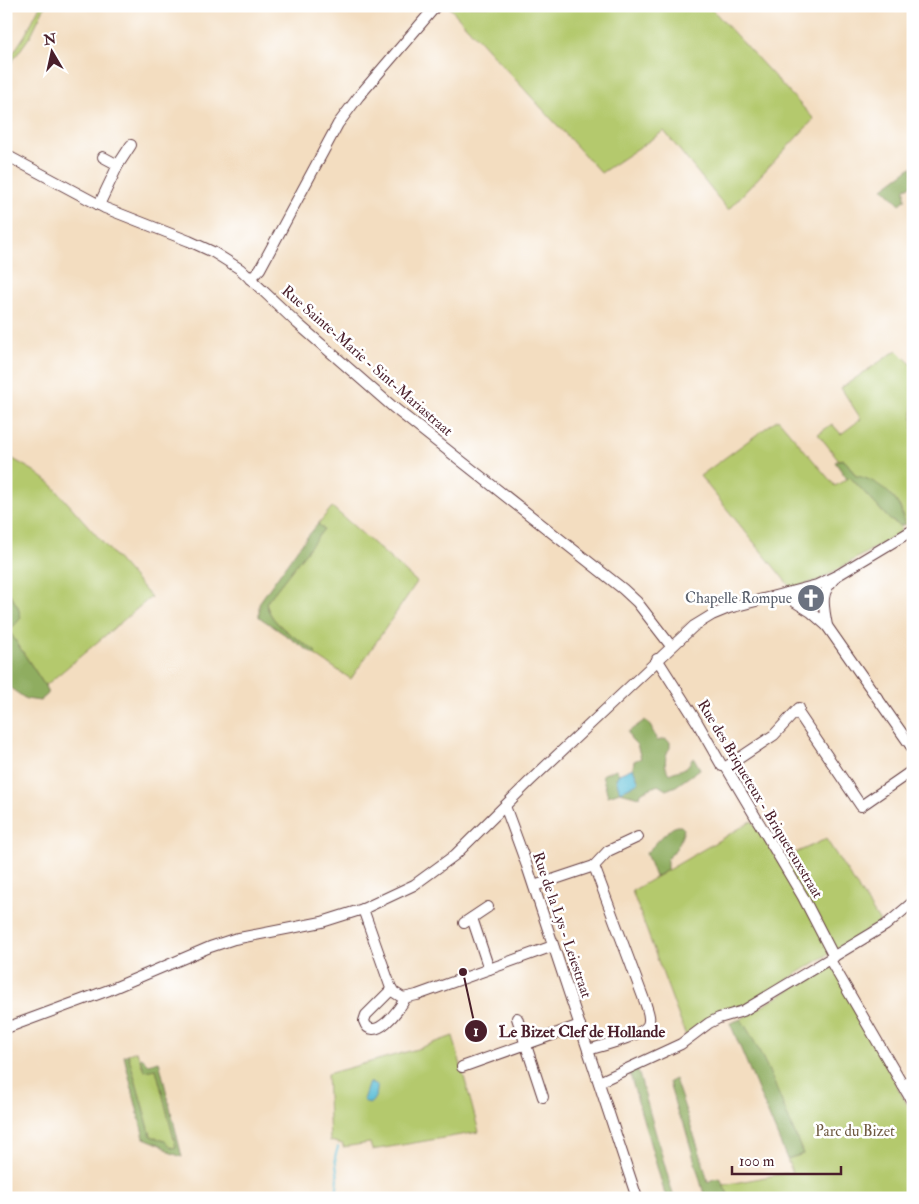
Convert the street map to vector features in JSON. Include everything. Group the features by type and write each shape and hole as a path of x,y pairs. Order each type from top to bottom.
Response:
{"street":[{"path":"250,279 260,269 338,124 359,96 436,6"},
{"path":"99,205 118,165 131,145"},
{"name":"Rue Sainte-Marie - Sint-Mariastraat","path":"6,155 99,205 205,248 240,269 297,323 392,407 623,589 637,602 671,646"},
{"path":"103,157 118,165"},
{"path":"6,1028 87,998 228,941 315,924 363,909 414,885 454,855 657,659 694,626 712,615 729,608 796,591 821,588 838,574 913,530"},
{"path":"821,588 827,626"},
{"path":"795,602 794,595 796,591"},
{"path":"764,600 795,602 811,612 827,626 913,749"},
{"path":"811,612 824,605"},
{"name":"Rue des Briqueteux - Briqueteuxstraat","path":"657,659 697,722 717,759 722,766 726,767 803,897 832,958 913,1103"},
{"path":"726,767 774,735 798,710 861,806 913,770"},
{"name":"Rue de la Lys - Leiestraat","path":"504,806 534,886 637,1198"},
{"path":"534,886 594,866 608,851 638,837"},
{"path":"588,1050 637,1034 649,1024 650,1017 594,866"},
{"path":"599,1082 681,1044 709,1023 719,1018 743,1011 886,926 913,902"},
{"path":"488,907 468,921 489,969"},
{"path":"363,909 392,989 399,997 405,998 554,946"},
{"path":"392,989 366,1015 364,1021 367,1028 370,1030 377,1029 400,1008 405,998"},
{"path":"517,1018 543,1096"},
{"path":"462,1067 580,1026"},
{"path":"903,1086 913,1079"}],"green space":[{"path":"40,6 45,6 31,35 6,70 6,64 25,35"},
{"path":"448,6 709,6 814,119 728,210 664,131 601,173"},
{"path":"913,166 913,185 905,188 905,200 900,204 883,188"},
{"path":"897,350 913,366 913,526 911,527 905,524 900,507 893,497 856,476 847,463 842,459 839,460 818,434 832,424 841,434 861,419 841,388"},
{"path":"778,419 835,486 850,477 890,520 901,526 900,533 819,580 791,588 700,476"},
{"path":"6,455 34,471 51,484 151,597 45,686 9,631 18,607 6,588"},
{"path":"842,459 856,476 876,483 893,497 900,508 905,524 901,526 890,520 850,477 847,479 835,462"},
{"path":"332,507 417,582 351,679 315,655 316,652 279,625 273,618 266,603 323,529 318,524"},
{"path":"318,524 324,529 266,603 273,618 279,625 316,652 315,655 259,617 259,603 298,548"},
{"path":"6,588 18,607 21,618 9,631 45,686 48,694 40,701 26,699 6,685"},
{"path":"645,720 651,727 657,741 665,739 670,742 670,748 665,761 669,774 685,768 694,758 700,769 676,786 666,790 658,785 642,792 639,797 620,792 608,796 602,775 616,769 619,774 616,779 639,782 633,768 634,761 641,758 637,745 631,739 628,732"},
{"path":"752,821 778,861 826,839 880,922 742,1008 708,1019 695,1027 686,1036 632,891"},
{"path":"676,826 681,826 684,829 681,838 676,849 667,859 667,870 655,877 646,853"},
{"name":"Parc du Bizet","path":"833,964 913,1114 913,1198 730,1198 723,1185 792,1172 787,1159 803,1154 741,1019"},
{"path":"741,1019 767,1068 803,1154 787,1159 730,1023"},
{"path":"453,1036 479,1132 372,1150 370,1143 343,1147 343,1144 330,1141 327,1074 417,1049"},
{"path":"137,1051 142,1066 156,1068 176,1147 172,1148 165,1141 151,1136 128,1054"},
{"path":"128,1054 151,1136 165,1141 172,1148 176,1147 156,1069 145,1071 140,1059 142,1058 148,1064 159,1061 182,1157 144,1138 124,1056"},
{"path":"637,1067 674,1198 666,1198 629,1071"},
{"path":"675,1079 708,1182 720,1178 730,1198 705,1198 684,1124 678,1115 669,1082"}],"water":[{"path":"633,768 639,782 620,792 616,779 619,774"},
{"path":"369,1082 377,1085 377,1087 374,1098 369,1104 363,1100"}],"waterway":[{"path":"336,1198 338,1178 335,1157 338,1147"}],"place":[{"name":"Chapelle Rompue","path":"811,598"},
{"name":"Le Bizet Clef de Hollande","path":"463,972"}]}
